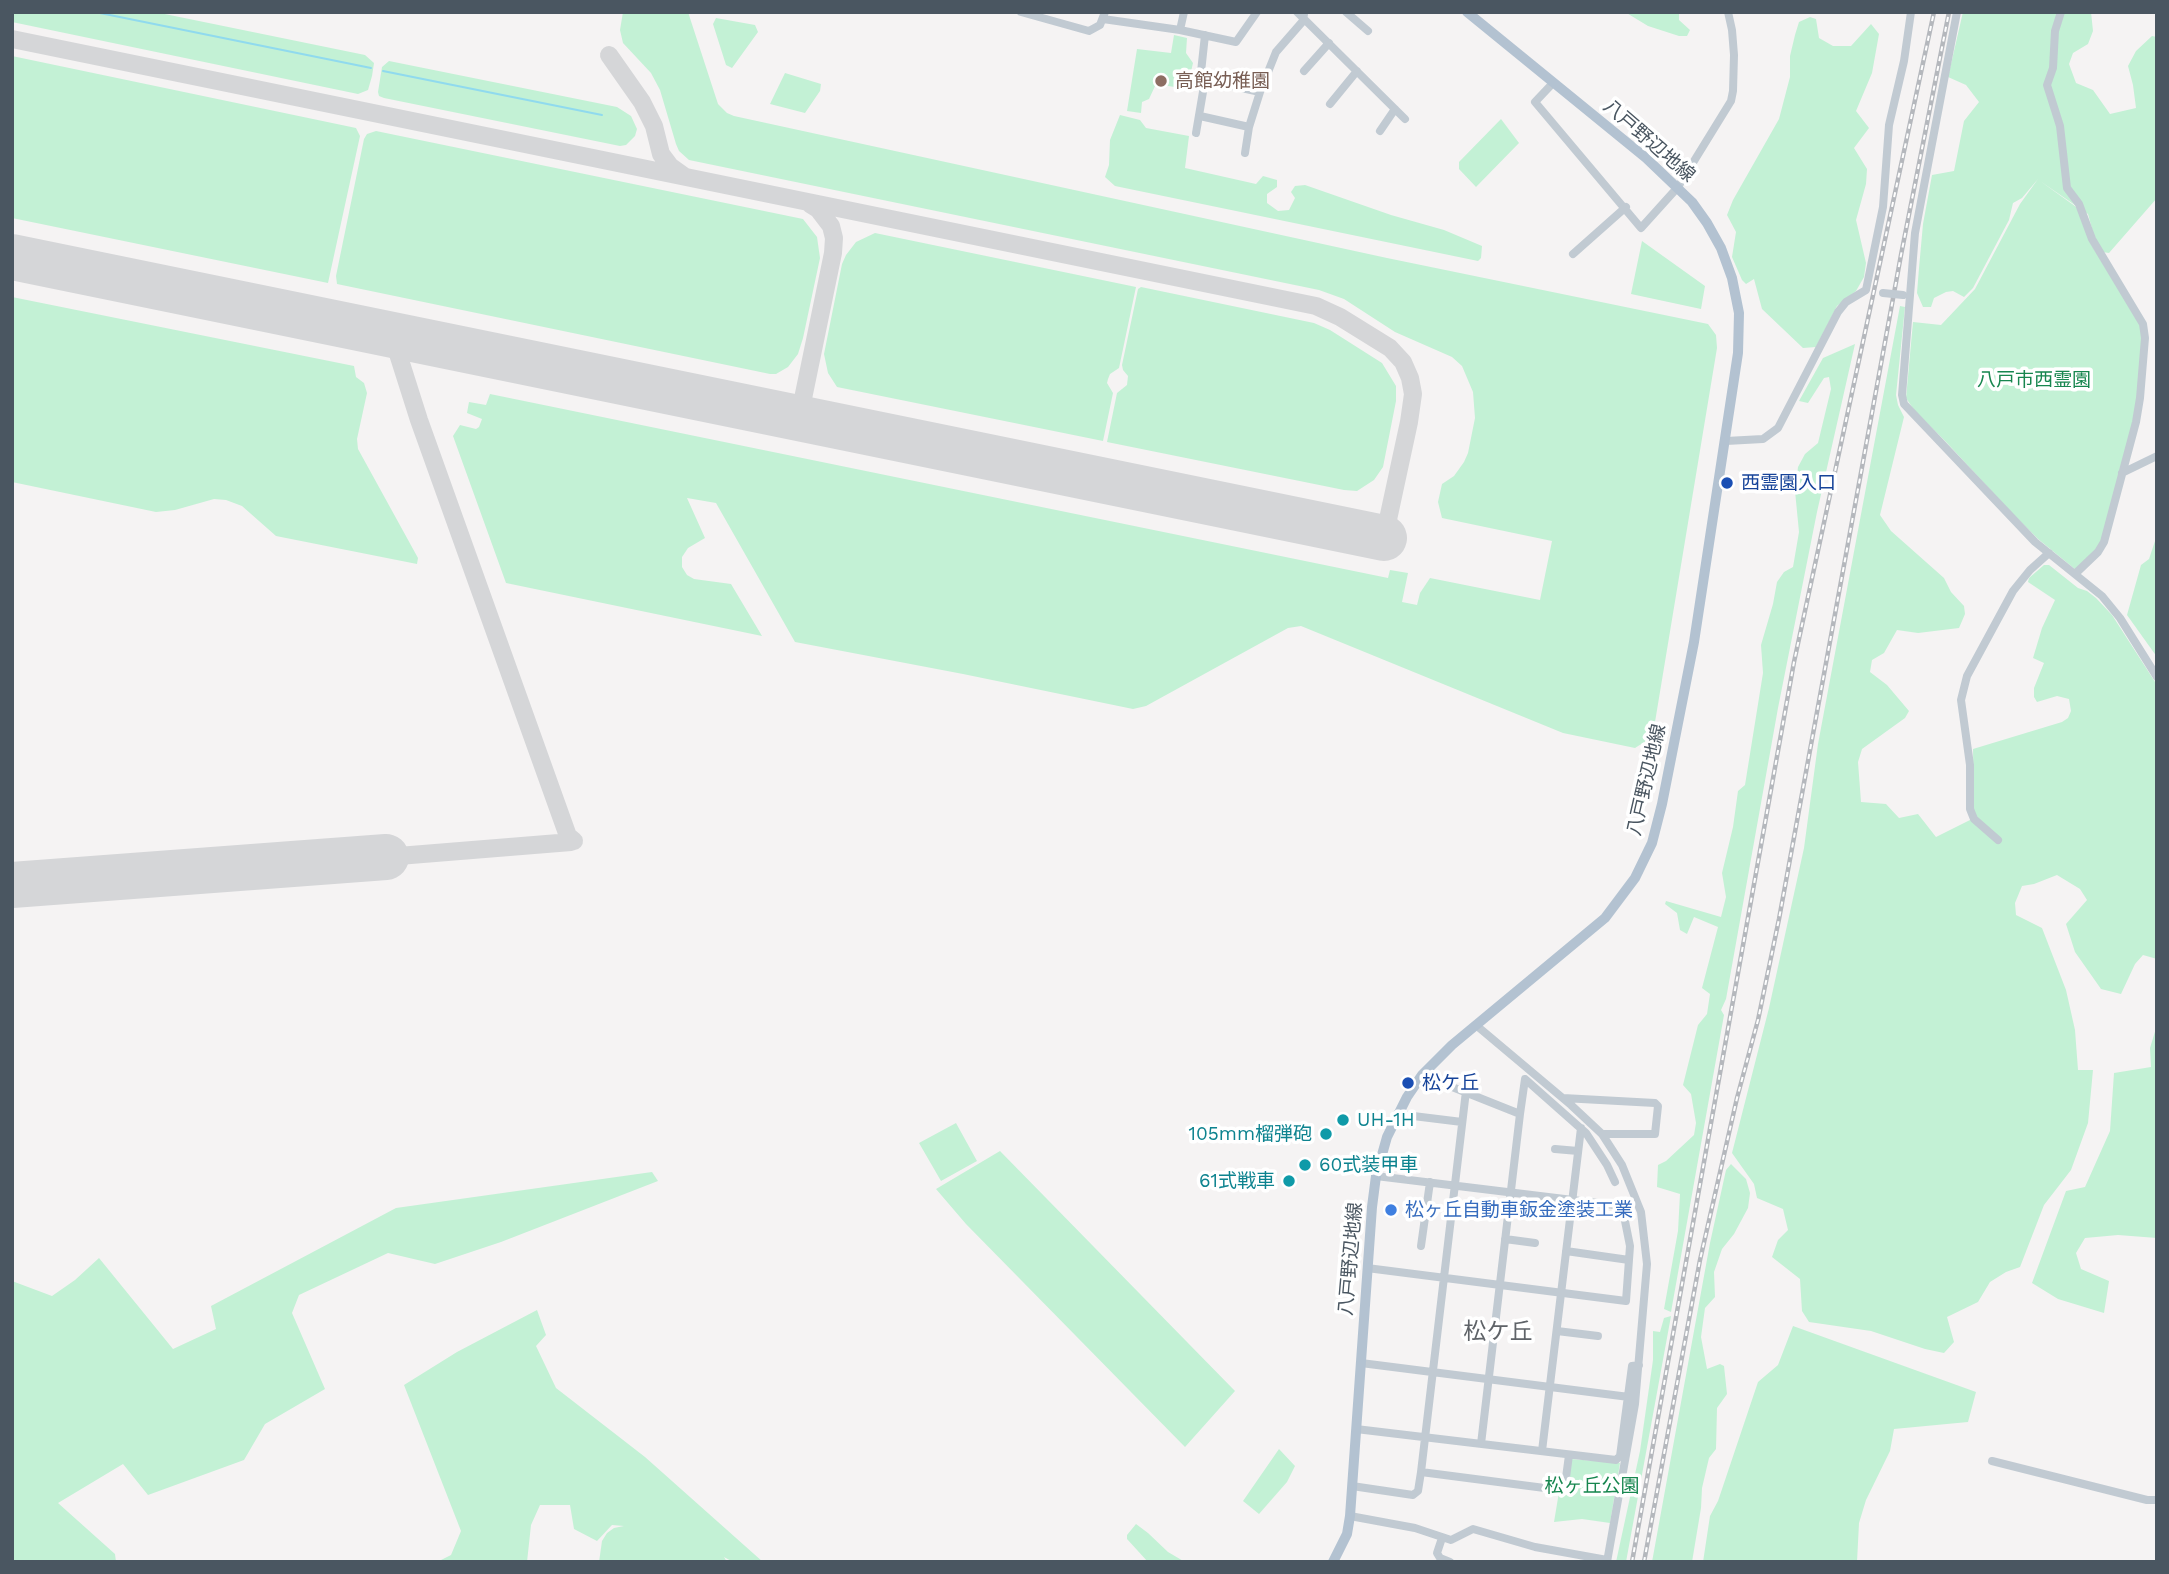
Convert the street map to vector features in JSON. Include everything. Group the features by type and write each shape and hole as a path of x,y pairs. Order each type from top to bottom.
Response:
{"main road":[{"name":"八戸野辺地線","path":"1333,1562 1341,1549 1350,1516 1367,1268 1376,1176 1387,1137 1397,1114 1422,1075 1452,1045 1605,918 1635,878 1652,843 1694,642 1738,353 1739,313 1732,278 1721,248 1707,223 1678,187 1467,12"}],"street":[{"path":"1022,12 1088,31 1100,25 1104,16 1236,42 1257,12"},
{"path":"1180,30 1184,12"},
{"path":"1346,12 1368,31"},
{"path":"1553,83 1535,102 1641,228 1678,187 1731,101 1734,55 1728,12"},
{"path":"1866,290 1883,207 1889,125 1904,61 1911,12"},
{"path":"1957,12 1917,220 1907,295 1902,395 1904,404 2000,506 2112,607 2157,677"},
{"path":"2061,12 2055,31 2053,68 2047,85 2060,126 2067,188 2079,204 2092,239 2144,329 2140,398 2104,542 2098,552 2075,574"},
{"path":"1244,153 1260,92 1276,52 1302,14 1405,119"},
{"path":"1196,133 1205,80 1201,72 1205,35"},
{"path":"1304,71 1329,43"},
{"path":"1330,104 1357,71"},
{"path":"1205,80 1260,92"},
{"path":"1380,131 1395,109"},
{"path":"1200,116 1249,128"},
{"path":"1573,254 1626,207"},
{"path":"1726,441 1763,439 1778,428 1838,312 1846,302 1866,290 1907,295"},
{"path":"2122,473 2157,456"},
{"path":"1998,840 1974,819 1970,808 1968,743 1961,700 1967,676 2013,591 2030,570 2049,553"},
{"path":"1350,1516 1415,1528 1451,1540 1473,1529 1576,1558 1607,1561 1633,1417 1639,1365 1647,1264 1642,1221 1633,1188 1602,1134 1477,1026"},
{"path":"1422,1075 1520,1114"},
{"path":"1481,1444 1525,1079 1581,1128 1601,1154 1615,1182"},
{"path":"1352,1486 1413,1495 1418,1491 1466,1091"},
{"path":"1563,1098 1658,1105 1655,1134 1602,1134"},
{"path":"1397,1114 1462,1122"},
{"path":"1542,1451 1581,1128"},
{"path":"1555,1149 1578,1151"},
{"path":"1367,1268 1626,1301 1630,1246 1622,1206 1376,1176"},
{"path":"1421,1246 1430,1182"},
{"path":"1505,1239 1535,1243"},
{"path":"1566,1251 1629,1260"},
{"path":"1557,1331 1598,1336"},
{"path":"1361,1363 1629,1396"},
{"path":"1356,1429 1619,1459 1632,1366 1639,1365"},
{"path":"1421,1472 1560,1490 1565,1485 1569,1455"},
{"path":"1992,1461 2147,1500 2157,1500"},
{"path":"1442,1538 1437,1553 1440,1558 1450,1562"}],"green space":[{"path":"12,12 155,12 365,55 374,63 372,76 368,90 358,94 12,22"},
{"path":"623,12 688,12 718,104 734,116 1387,258 1708,324 1716,335 1717,348 1655,722 1646,741 1635,748 1563,733 1301,626 1288,628 1146,706 1133,709 795,642 716,503 687,498 705,538 688,548 682,557 682,567 687,575 694,579 731,584 762,636 506,583 453,436 460,425 476,429 479,427 482,419 467,413 469,402 486,405 490,394 1388,578 1390,570 1408,573 1402,602 1417,605 1420,593 1430,578 1540,600 1552,541 1442,518 1438,502 1442,484 1454,476 1464,462 1475,418 1473,392 1462,366 1452,357 1395,332 1344,299 1319,290 689,160 679,151 660,90 651,73 623,43 620,30"},
{"path":"1625,12 1679,12 1679,20 1690,30 1687,36 1679,36 1648,26"},
{"name":"八戸市西霊園","path":"1963,12 2091,12 2093,31 2088,44 2073,53 2069,64 2076,83 2093,90 2110,114 2136,108 2128,66 2136,51 2152,36 2157,37 2157,198 2109,253 2102,252 2088,214 2040,181 2079,209 2091,244 2142,328 2142,362 2133,423 2102,544 2076,570 2038,539 2010,511 1914,410 1906,398 1913,322 1941,325 1975,289 2020,204 2038,179 2022,198 2013,203 2009,220 1973,288 1964,297 1953,291 1946,292 1934,298 1931,307 1923,307 1917,293 1923,224 1932,175 1954,171 1964,121 1979,102 1966,85 1948,77"},
{"path":"1810,17 1816,19 1819,38 1833,46 1851,46 1871,24 1879,34 1872,73 1856,111 1869,128 1854,148 1867,169 1866,184 1856,220 1866,263 1864,277 1856,291 1837,306 1816,347 1803,348 1762,309 1754,279 1746,284 1742,280 1732,257 1736,232 1727,215 1779,119 1790,77 1790,56 1795,35 1799,22"},
{"path":"716,18 755,25 758,32 732,68 726,65 713,24"},
{"path":"1174,35 1187,38 1186,53 1193,63 1187,89 1156,84 1149,99 1142,102 1141,113 1127,111 1137,49 1171,53"},
{"path":"12,56 356,128 360,136 328,283 12,218"},
{"path":"389,61 617,107 631,116 637,129 635,136 626,145 620,146 384,98 379,96 378,92 382,67"},
{"path":"785,73 821,84 820,91 805,113 770,104"},
{"path":"1120,115 1140,120 1146,128 1189,136 1185,168 1256,184 1263,176 1277,180 1277,187 1267,194 1267,203 1278,211 1289,210 1295,198 1291,192 1295,186 1305,185 1444,230 1482,246 1481,258 1478,261 1115,186 1105,177 1109,165 1110,140"},
{"path":"1501,119 1519,143 1476,187 1459,169 1459,162"},
{"path":"376,131 803,219 817,237 820,258 798,354 788,367 776,374 770,374 337,284 336,276 364,139 367,134"},
{"path":"875,233 1136,287 1119,368 1110,374 1107,383 1113,393 1103,441 837,387 828,373 824,354 842,264 856,242"},
{"path":"1642,241 1705,286 1701,309 1631,294"},
{"path":"1141,287 1314,323 1382,363 1396,386 1396,401 1383,467 1374,480 1357,491 1344,490 1107,442 1117,393 1127,385 1128,376 1122,365 1138,289"},
{"path":"12,297 354,366 356,377 364,383 367,393 357,439 358,449 418,558 417,564 276,536 242,506 226,500 214,499 175,510 156,512 12,482"},
{"path":"1900,306 1905,307 1896,395 1904,417 1880,515 1891,531 1944,578 1951,592 1964,606 1965,614 1959,628 1918,633 1897,630 1884,653 1872,660 1870,672 1887,685 1909,711 1905,718 1862,749 1858,762 1861,802 1886,804 1899,818 1918,814 1936,837 1974,818 1973,749 2068,718 2071,711 2069,699 2057,696 2037,702 2034,697 2034,688 2044,663 2033,658 2042,628 2055,600 2028,582 2044,565 2049,565 2078,588 2096,598 2112,615 2157,685 2157,959 2143,955 2135,964 2121,994 2101,989 2075,952 2066,924 2087,900 2080,889 2057,875 2022,886 2015,903 2016,915 2042,928 2066,990 2075,1030 2078,1070 2093,1070 2088,1123 2071,1170 2044,1205 2020,1267 1990,1282 1978,1302 1947,1317 1954,1342 1944,1353 1871,1331 1809,1322 1802,1311 1800,1279 1772,1257 1778,1240 1788,1230 1783,1209 1757,1198 1754,1184 1732,1153 1769,1008 1804,848 1818,744"},
{"path":"1855,344 1817,512 1778,708 1726,999 1721,1010 1724,1015 1671,1312 1664,1309 1678,1231 1680,1194 1657,1187 1658,1165 1694,1135 1696,1123 1691,1094 1683,1085 1698,1025 1707,1014 1710,994 1702,988 1718,927 1694,917 1687,934 1680,930 1677,913 1665,904 1666,901 1721,917 1726,897 1722,873 1738,791 1745,785 1763,673 1761,645 1777,582 1784,572 1793,567 1799,532 1795,491 1798,467 1805,454 1818,443 1831,389 1829,377 1824,378 1808,403 1799,401 1823,358"},
{"path":"2157,535 2157,657 2127,615 2141,565 2149,559"},
{"path":"2157,1025 2157,1238 2118,1235 2085,1238 2076,1253 2081,1269 2109,1281 2104,1313 2058,1299 2032,1283 2066,1191 2085,1187 2110,1131 2114,1073 2151,1067 2150,1048"},
{"path":"956,1123 977,1161 941,1181 919,1143"},
{"path":"1000,1151 1235,1391 1185,1447 966,1224 936,1189"},
{"path":"1731,1164 1746,1179 1750,1193 1748,1208 1734,1234 1722,1249 1714,1272 1715,1297 1705,1308 1701,1337 1707,1369 1720,1364 1724,1366 1727,1394 1717,1408 1716,1449 1709,1458 1702,1488 1692,1562 1652,1562 1710,1243 1726,1170"},
{"path":"652,1172 658,1181 501,1242 435,1264 388,1253 299,1295 292,1313 325,1389 265,1424 244,1460 148,1495 123,1464 58,1503 115,1554 116,1562 12,1562 12,1281 52,1296 99,1258 173,1349 216,1329 211,1306 396,1208"},
{"path":"537,1310 546,1335 536,1346 556,1388 645,1457 763,1562 733,1562 724,1557 727,1562 599,1562 602,1541 607,1533 624,1526 612,1525 597,1541 574,1529 570,1505 540,1505 531,1525 527,1562 437,1562 451,1555 461,1531 404,1385 457,1352"},
{"path":"1671,1316 1626,1562 1616,1562 1640,1451 1653,1360 1653,1331 1660,1332 1664,1318"},
{"path":"1793,1326 1976,1392 1968,1422 1894,1429 1890,1451 1866,1500 1859,1523 1857,1562 1703,1562 1710,1516 1718,1501 1758,1382 1778,1365"},
{"path":"1279,1449 1295,1466 1287,1482 1259,1514 1243,1501"},
{"name":"松ヶ丘公園","path":"1571,1459 1620,1463 1610,1523 1582,1519 1554,1522 1559,1492 1567,1490"},
{"path":"1136,1524 1168,1552 1185,1562 1148,1562 1127,1539"}],"waterway":[{"path":"95,12 371,68"},
{"path":"383,71 602,115"}],"taxiway":[{"path":"12,39 1316,306 1340,317 1390,348 1403,362 1410,378 1413,394 1409,422 1384,538"},
{"path":"609,55 642,102 654,126 661,154 670,166 684,176"},
{"path":"799,418 834,238 831,226 818,209 810,204"},
{"path":"392,335 419,420 568,836 574,841"},
{"path":"386,857 571,842"}],"runway":[{"path":"12,257 1384,538"},
{"path":"12,885 386,857"}],"railway":[{"path":"1632,1562 1794,662 1934,12"},
{"path":"1644,1562 1700,1260 1758,1020 1779,919 1901,255 1949,12"}],"place":[{"name":"高館幼稚園","path":"1161,81"},
{"name":"西霊園入口","path":"1727,483"},
{"name":"松ケ丘","path":"1408,1083"},
{"name":"UH-1H","path":"1343,1120"},
{"name":"105mm榴弾砲","path":"1326,1134"},
{"name":"60式装甲車","path":"1305,1165"},
{"name":"61式戦車","path":"1289,1181"},
{"name":"松ヶ丘自動車鈑金塗装工業","path":"1391,1210"}],"district":[{"name":"松ケ丘","path":"1498,1332"}]}
